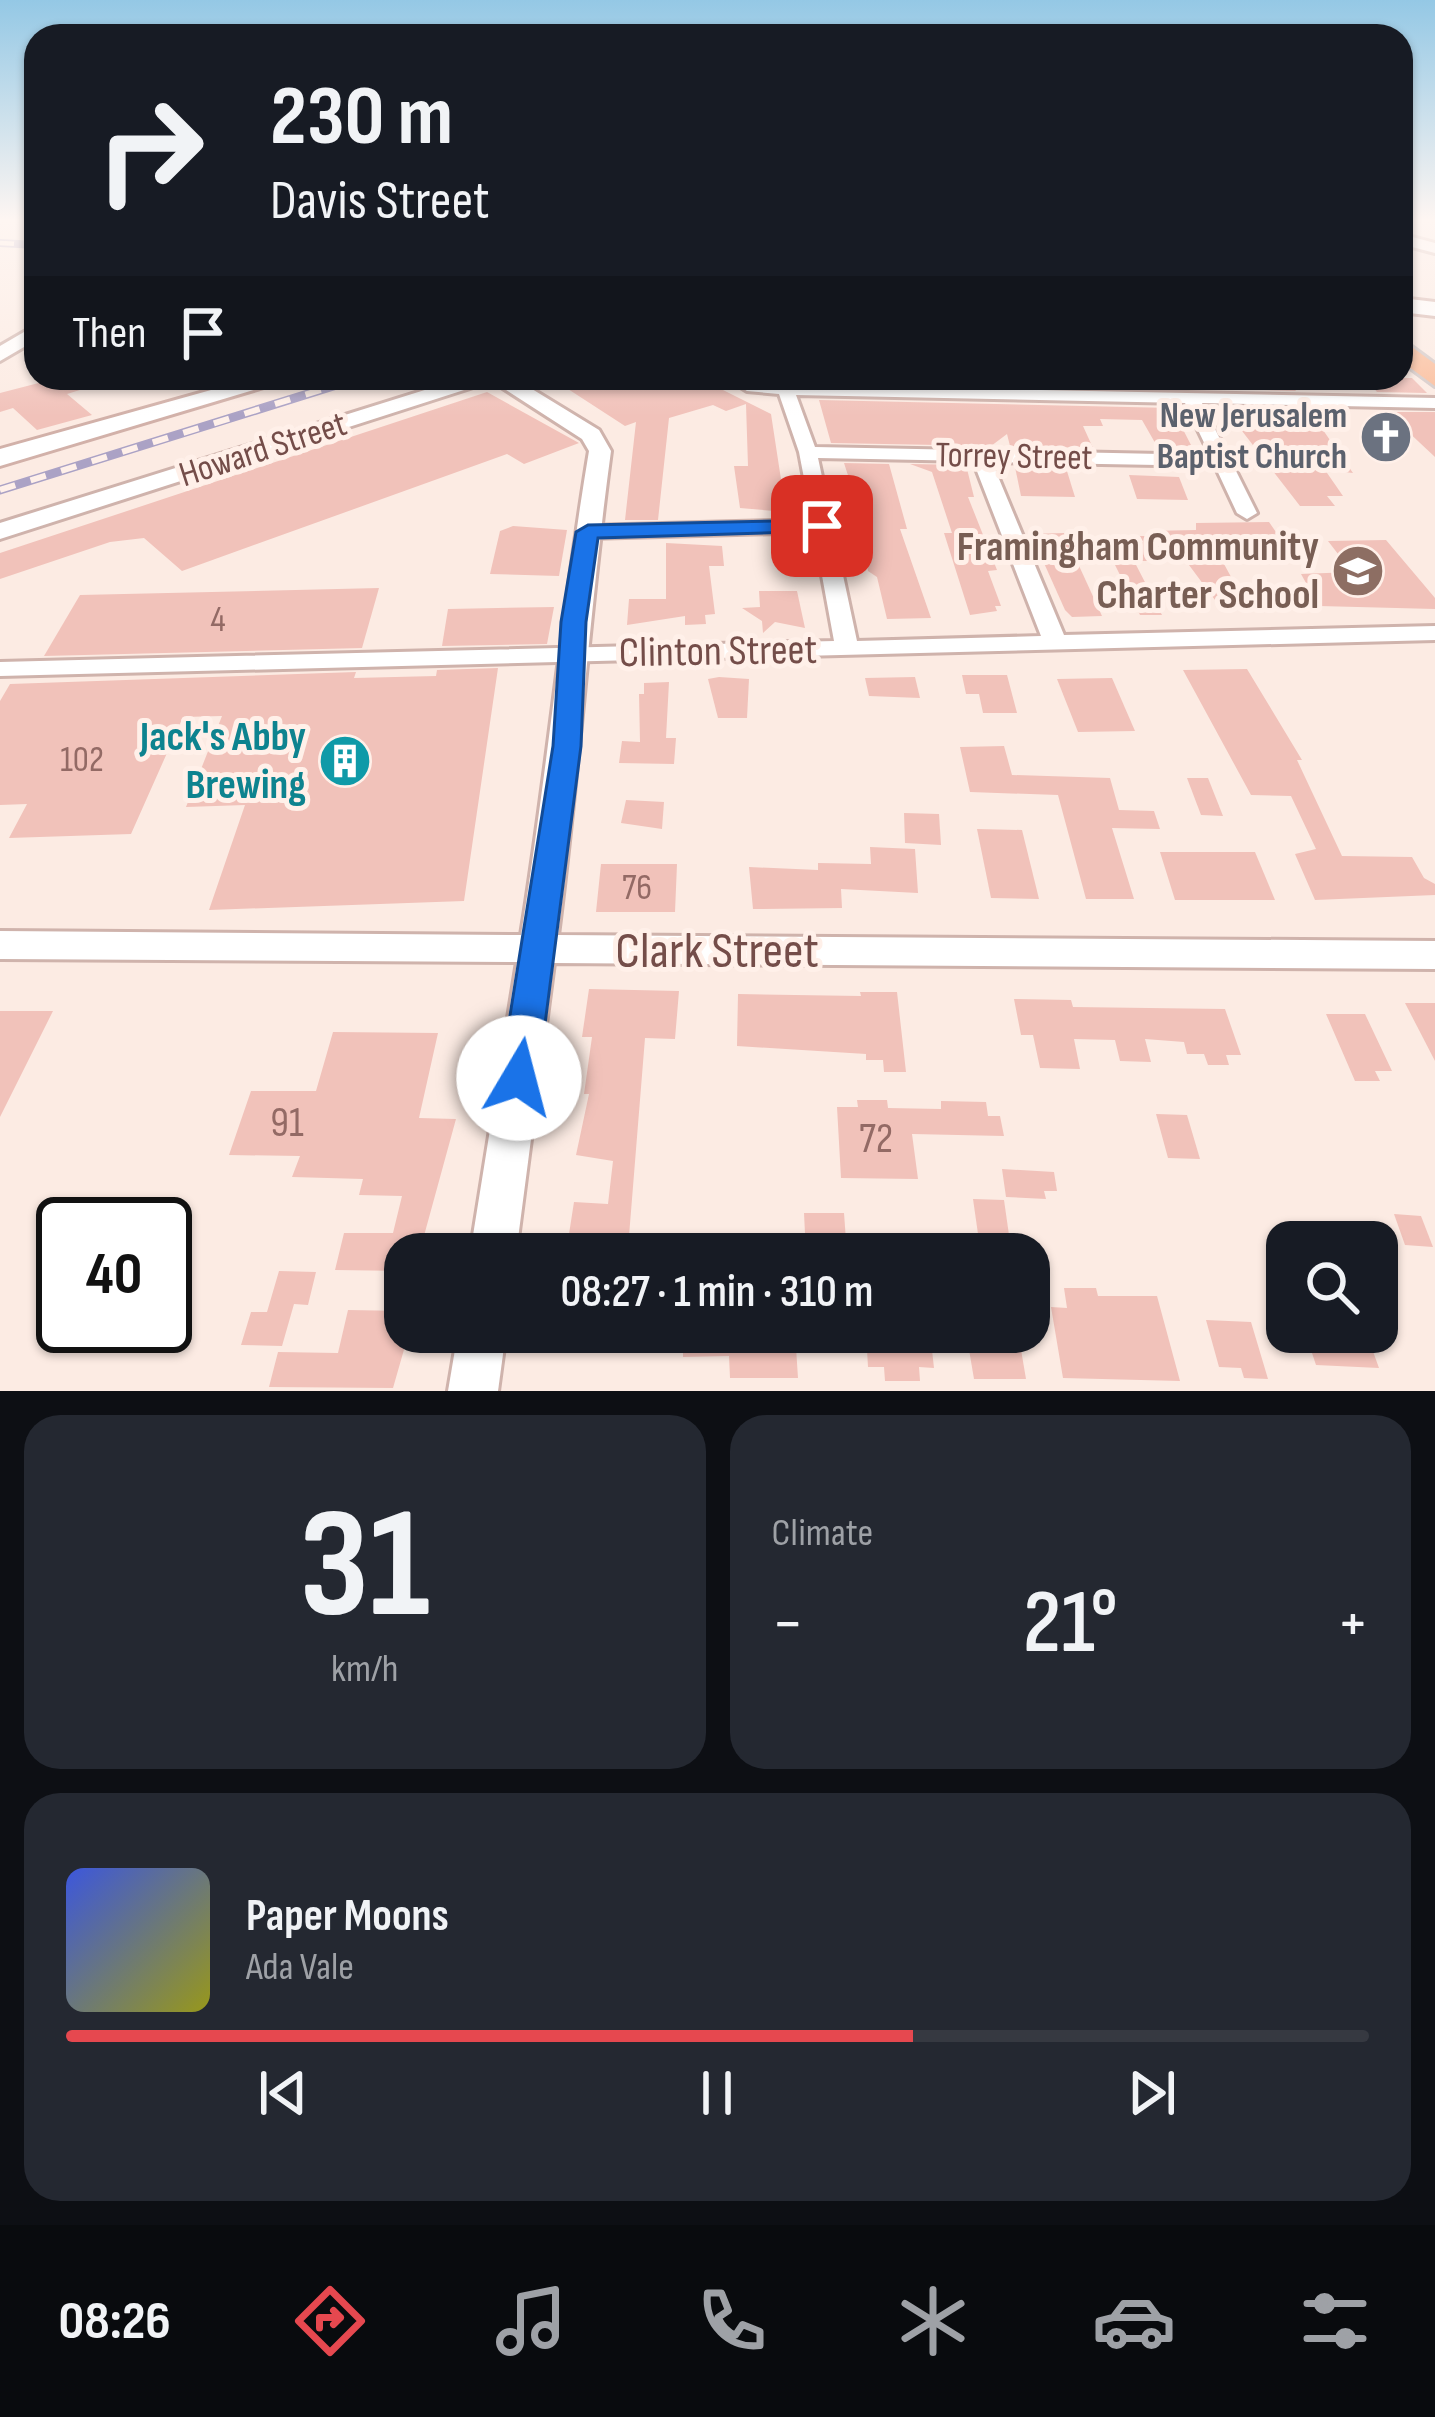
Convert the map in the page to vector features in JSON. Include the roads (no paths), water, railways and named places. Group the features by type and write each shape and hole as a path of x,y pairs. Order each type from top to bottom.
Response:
{"main road":[{"path":"1413,357 1435,378"},
{"path":"0,458 240,390"}],"street":[{"name":"Howard Street","path":"0,535 447,390"},
{"path":"496,1233 568,738 572,655 599,444 518,390"},
{"path":"793,390 847,648"},
{"path":"963,390 1435,404"},
{"path":"1191,398 1246,513"},
{"name":"Torrey Street","path":"808,452 1220,461"},
{"path":"980,456 1055,644"},
{"path":"588,532 822,526"},
{"name":"Clinton Street","path":"0,669 1435,633"},
{"name":"Clark Street","path":"0,944 1435,955"},
{"path":"473,1391 479,1353"}],"railway":[{"path":"0,490 321,390"}],"place":[{"name":"New Jerusalem Baptist Church","path":"1386,437"},
{"name":"Framingham Community Charter School","path":"1358,571"},
{"name":"Jack's Abby Brewing","path":"345,761"}]}
